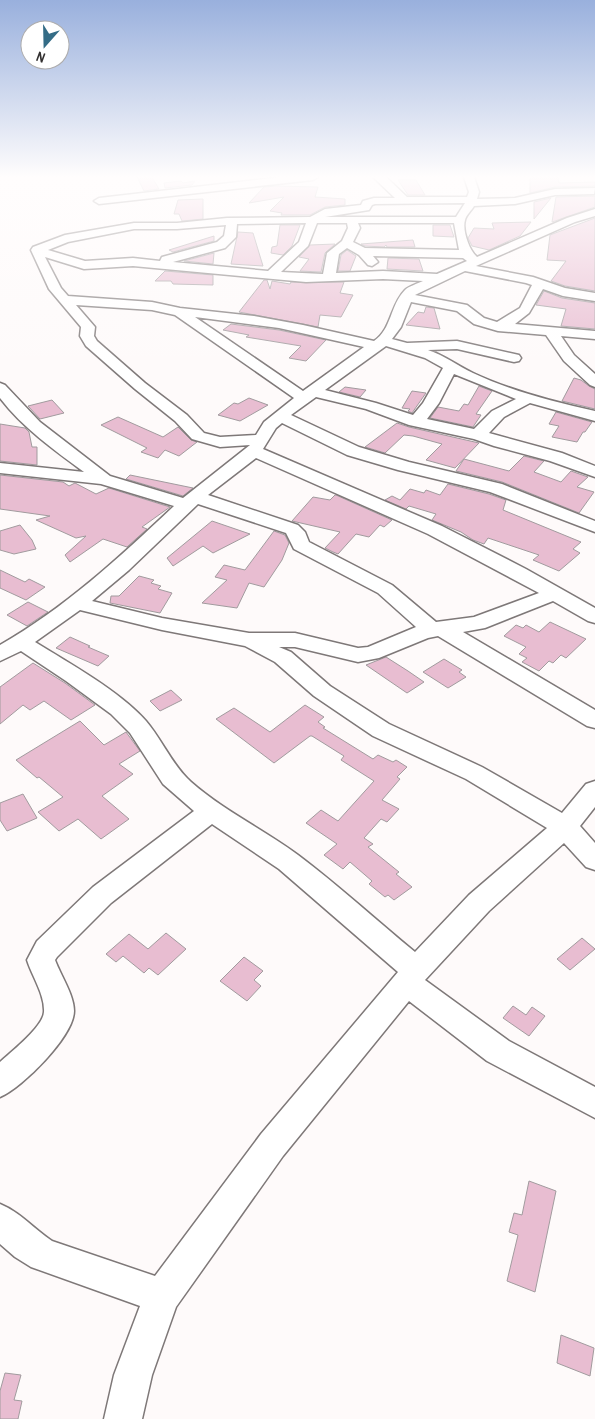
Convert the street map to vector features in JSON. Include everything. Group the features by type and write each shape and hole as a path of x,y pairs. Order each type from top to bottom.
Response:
{"street":[{"path":"37,250 54,243"},
{"path":"154,263 222,243"},
{"path":"270,276 304,243"},
{"path":"329,277 331,256 334,250 346,243"},
{"path":"350,243 372,260 370,275"},
{"path":"463,243 468,261"},
{"path":"10,648 77,603 122,566 190,500 258,444 270,425 280,416 353,361 380,344 394,327 406,297 418,287 468,261 512,243"},
{"path":"37,250 79,264 116,262 154,263 270,276 306,278 370,275 438,278"},
{"path":"37,250 36,252 42,260 54,289 88,327 87,336 91,342 140,386 181,418 198,436 220,442 258,444 512,569 595,617"},
{"path":"363,252 468,261 563,292 595,297"},
{"path":"498,327 512,321 525,312 539,283"},
{"path":"406,297 453,305 462,308 479,321 498,327 595,335"},
{"path":"64,300 152,306 179,312 269,321 380,344 406,346 428,344 457,345 514,358"},
{"path":"179,312 308,395 371,406 415,422 478,434 500,443 556,457 595,472"},
{"path":"504,370 514,358 521,330"},
{"path":"551,332 569,358 595,382"},
{"path":"406,346 430,355 468,376 534,399 595,416"},
{"path":"415,422 431,403 437,388 455,368"},
{"path":"0,388 12,406 103,479"},
{"path":"478,434 498,414 534,399"},
{"path":"280,416 353,451 404,466 496,488 526,498 595,527"},
{"path":"0,468 103,479 190,500 292,529 296,532 301,546 385,589 399,599 414,616 435,629 475,647 595,720"},
{"path":"77,603 162,624 249,640 295,640 358,655 372,653 435,629 478,623 554,594"},
{"path":"249,640 283,657 322,691 380,730 474,773 566,826 595,860"},
{"path":"10,648 74,676 119,709 138,727 172,778 212,812 288,862 411,976 498,1051 595,1103"},
{"path":"124,1418 133,1375 162,1296 272,1145 411,976 479,903 566,826 595,790"},
{"path":"0,1082 40,1044 56,1022 59,1013 41,960 47,949 102,895 195,822 212,812"},
{"path":"0,1221 27,1245 43,1255 162,1296"}],"building":[{"path":"191,243 206,243 173,252 169,250"},
{"path":"236,243 256,243 263,266 231,264"},
{"path":"277,243 293,243 283,255 271,253 272,247 277,246"},
{"path":"414,243 415,247 365,246 361,244"},
{"path":"471,243 504,243 489,250 472,246"},
{"path":"549,243 595,243 595,291 565,286 551,281 566,261 547,260"},
{"path":"335,244 325,253 321,272 300,271 309,259 299,257 310,245"},
{"path":"347,250 356,256 350,271 338,271 341,255"},
{"path":"214,253 213,264 184,261"},
{"path":"388,258 419,259 423,271 387,269"},
{"path":"165,271 213,275 213,285 173,284 171,281 155,281"},
{"path":"264,280 267,280 270,289 272,281 290,284 291,282 344,282 340,293 353,295 341,317 320,315 318,327 239,312"},
{"path":"544,291 562,298 595,303 595,329 561,326 566,309 536,305"},
{"path":"426,307 434,308 440,329 406,325 418,312 424,313"},
{"path":"231,324 279,330 326,340 306,361 289,358 301,346 246,337 249,335 223,330"},
{"path":"574,378 595,389 595,409 562,401"},
{"path":"479,386 492,391 476,414 481,415 473,427 430,418 438,407 459,411 464,404 468,405"},
{"path":"345,387 366,390 360,397 339,392"},
{"path":"412,391 426,393 412,413 408,411 410,409 402,408"},
{"path":"249,398 268,405 240,421 218,415 234,403 238,404"},
{"path":"52,400 64,413 40,419 28,406"},
{"path":"556,412 592,422 577,442 552,437 559,426 549,424"},
{"path":"118,417 163,437 178,427 191,440 197,442 179,456 165,450 158,458 141,452 147,448 101,425"},
{"path":"397,423 479,443 455,468 426,460 442,444 413,436 404,435 385,453 365,447"},
{"path":"0,424 25,428 29,432 32,447 37,447 37,465 0,461"},
{"path":"524,456 544,461 534,472 561,482 571,471 588,477 577,487 594,492 579,513 502,482 456,471 464,459 509,471"},
{"path":"0,475 63,482 69,486 75,483 96,494 109,488 170,507 142,527 147,529 127,547 103,539 70,562 65,555 86,536 76,538 36,520 50,516 0,509"},
{"path":"130,475 193,488 183,496 126,479"},
{"path":"448,484 506,500 503,510 581,542 573,549 580,553 559,571 533,560 539,555 488,538 484,544 432,520 436,514 409,506 406,509 385,500 392,496 400,500 410,489 424,493 426,490 440,495"},
{"path":"335,495 392,520 384,527 380,525 369,537 356,534 338,554 333,552 325,548 340,532 292,521 313,497 330,500"},
{"path":"212,521 250,534 213,553 203,546 173,566 167,558"},
{"path":"20,525 32,540 36,549 14,554 0,550 0,531"},
{"path":"274,531 285,535 289,543 282,560 264,587 249,583 237,608 202,603 227,580 215,577 224,565 245,570"},
{"path":"0,570 25,582 29,579 45,587 26,600 0,588"},
{"path":"139,576 154,580 151,583 161,586 158,589 172,593 160,613 110,603 111,596 119,596"},
{"path":"28,602 48,612 27,626 7,615"},
{"path":"550,622 586,639 566,658 561,655 553,663 549,661 539,671 522,662 527,658 519,654 526,647 504,636 516,625 523,628 526,625 539,632"},
{"path":"70,637 109,656 98,666 56,648"},
{"path":"386,657 424,682 407,693 366,665"},
{"path":"444,659 462,670 459,672 466,677 448,688 423,672"},
{"path":"33,663 95,705 71,720 44,701 30,710 23,705 0,724 0,687"},
{"path":"171,690 182,700 160,711 150,701"},
{"path":"305,705 324,717 318,722 325,727 323,728 373,759 378,755 393,762 396,760 407,767 397,777 400,779 382,800 399,809 387,822 381,819 364,838 373,844 368,847 399,872 396,874 412,887 394,900 388,895 385,897 369,884 372,881 350,862 343,869 324,855 337,844 306,823 321,810 338,821 374,781 341,760 344,756 312,736 274,763 216,719 234,708 270,732"},
{"path":"80,721 104,745 126,732 140,751 119,764 133,774 102,796 129,819 101,839 78,819 59,831 38,812 63,797 16,760"},
{"path":"23,794 37,818 7,831 0,820 0,803"},
{"path":"166,933 186,949 158,975 149,968 144,973 123,956 116,962 106,954 129,934 148,949"},
{"path":"582,938 595,949 570,970 557,959"},
{"path":"244,957 263,971 254,980 261,986 247,1001 220,981"},
{"path":"513,1006 526,1015 532,1007 545,1016 529,1036 503,1018"},
{"path":"529,1181 556,1191 535,1292 507,1281 518,1235 509,1232 514,1213 522,1215"},
{"path":"561,1335 594,1348 590,1376 557,1363"},
{"path":"5,1373 21,1375 14,1400 22,1401 18,1419 0,1419 0,1391"}]}
